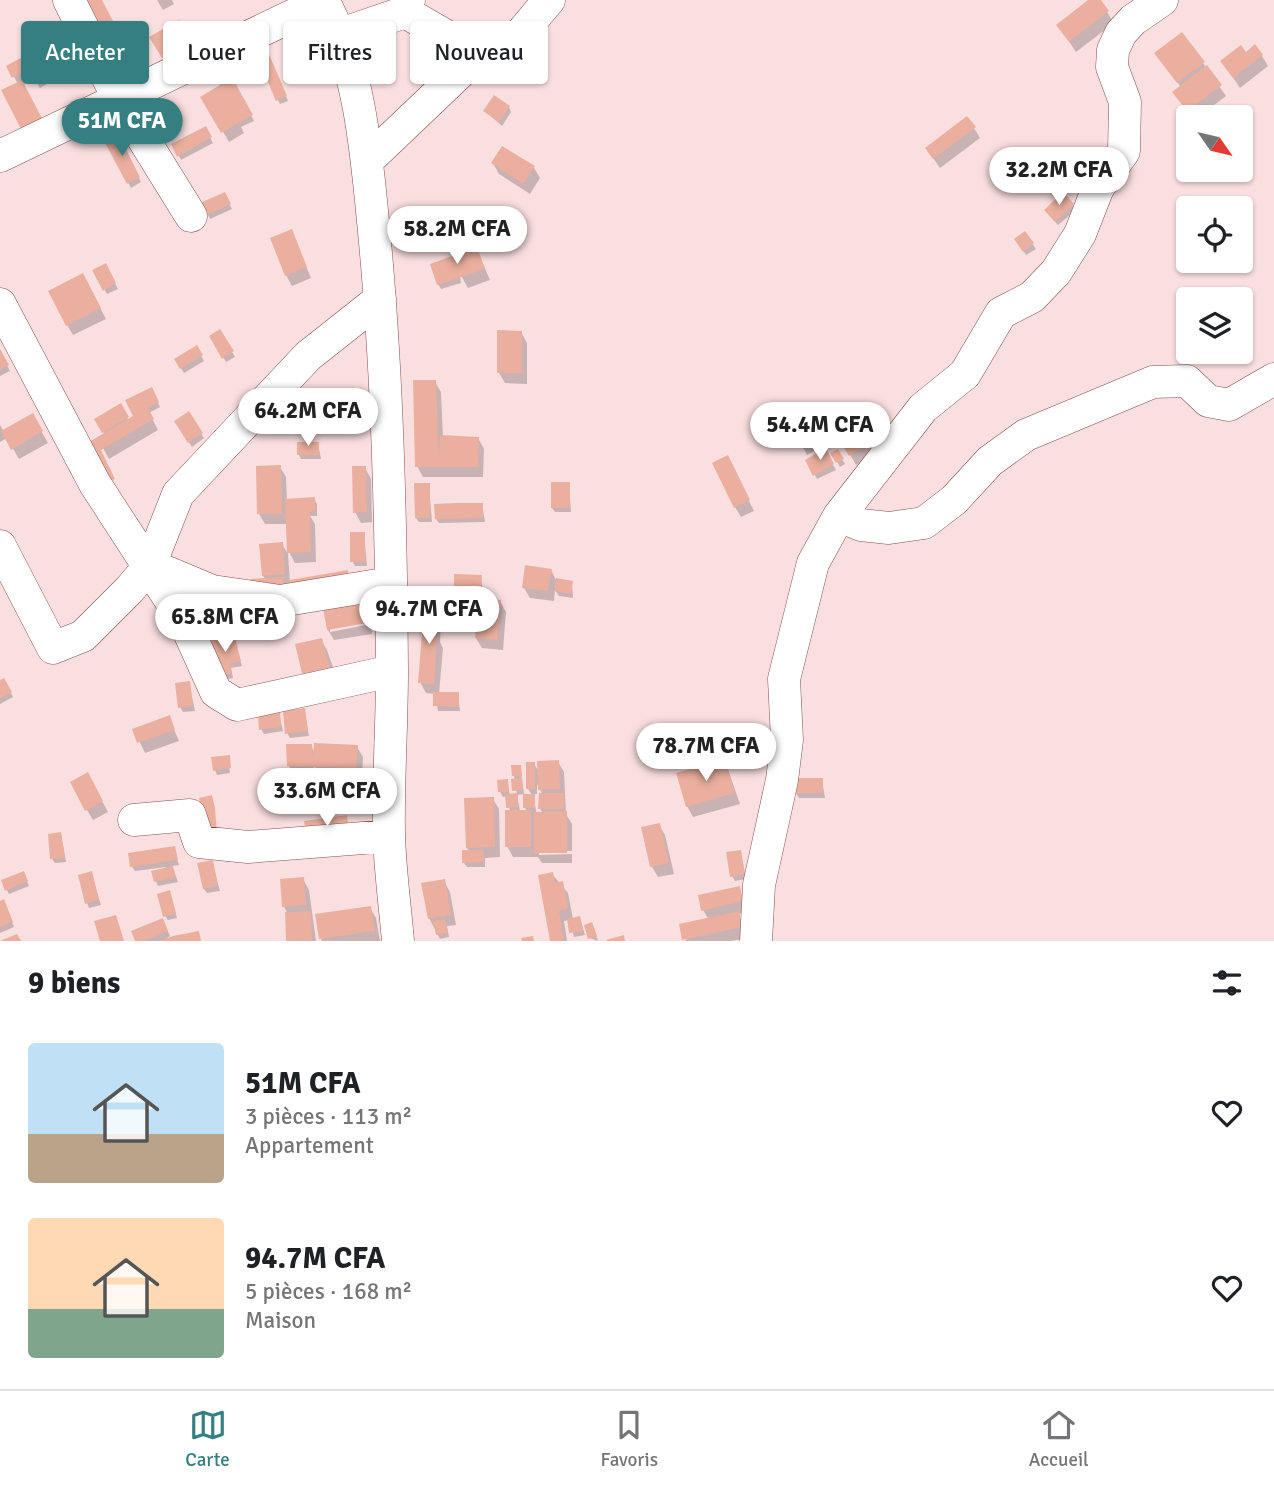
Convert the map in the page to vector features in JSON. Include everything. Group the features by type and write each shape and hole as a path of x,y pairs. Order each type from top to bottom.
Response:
{"street":[{"path":"69,0 118,98 191,216"},
{"path":"0,156 323,0 334,21"},
{"path":"531,21 549,0"},
{"path":"755,941 759,885 782,780 787,740 784,679 813,563 839,516 923,408 965,374 1001,313 1032,298 1056,272 1080,234 1098,188 1124,151 1125,102 1112,67 1113,50 1121,33 1161,0"},
{"path":"372,21 407,6 427,21"},
{"path":"351,84 367,162 380,299 388,442 392,671 389,836 398,941"},
{"path":"367,162 448,84"},
{"path":"0,545 52,648 83,635 150,565 178,494 308,356 380,299"},
{"path":"0,304 95,484 184,621 216,692 237,705 392,671"},
{"path":"839,516 861,525 889,528 924,523 954,500 990,461 1026,435 1153,382 1187,381 1208,401 1229,405 1274,379"},
{"path":"150,565 212,591 280,601 390,583"},
{"path":"134,820 190,815 199,842 248,847 389,836"}],"building":[{"path":"84,0 102,0 113,21 89,21"},
{"path":"1088,0 1101,0 1109,11 1069,42 1056,25"},
{"path":"163,29 163,57 162,58 149,37"},
{"path":"1182,32 1205,62 1177,83 1154,53"},
{"path":"1255,44 1263,55 1233,78 1220,61 1241,45 1246,52"},
{"path":"269,54 287,96 276,101 269,84"},
{"path":"21,58 21,73 12,78 6,66"},
{"path":"1207,65 1222,85 1195,105 1182,105 1172,92"},
{"path":"21,80 44,122 23,133 1,90"},
{"path":"236,84 253,115 221,133 200,97 220,85"},
{"path":"494,95 510,106 499,122 483,111"},
{"path":"967,116 976,127 933,159 925,148"},
{"path":"206,126 212,137 177,157 171,144"},
{"path":"117,132 140,177 127,184 103,139"},
{"path":"502,146 535,166 523,184 491,163"},
{"path":"1007,153 1040,175 1032,187 999,165"},
{"path":"225,192 231,204 206,215 200,203"},
{"path":"1063,192 1074,204 1055,222 1044,210"},
{"path":"482,215 485,237 465,240 462,218"},
{"path":"292,229 307,267 285,276 270,238"},
{"path":"1025,231 1034,243 1023,252 1014,239"},
{"path":"477,247 485,269 437,285 430,264"},
{"path":"106,263 116,283 103,291 92,270"},
{"path":"83,273 101,308 66,326 48,291"},
{"path":"220,329 234,351 222,359 209,336"},
{"path":"497,330 522,331 522,373 497,373"},
{"path":"197,345 203,355 180,369 174,359"},
{"path":"0,349 9,365 0,370"},
{"path":"413,380 436,380 439,459 440,435 479,437 478,467 415,467"},
{"path":"152,387 159,402 148,408 154,419 101,450 115,479 103,484 84,445 133,416 125,400"},
{"path":"799,402 817,435 800,445 781,412"},
{"path":"121,403 129,417 102,433 94,419"},
{"path":"189,411 203,433 188,443 174,421"},
{"path":"33,413 43,431 11,450 1,431"},
{"path":"864,418 877,439 849,456 836,435"},
{"path":"297,442 319,442 319,455 297,455"},
{"path":"826,448 834,464 813,476 805,460"},
{"path":"838,449 844,459 836,463 830,453"},
{"path":"728,455 750,500 734,508 712,463"},
{"path":"281,465 282,514 257,514 256,466"},
{"path":"352,466 366,466 367,512 353,513"},
{"path":"551,482 570,482 570,508 551,508"},
{"path":"414,483 430,483 430,518 415,518"},
{"path":"315,497 316,511 310,512 311,552 287,553 285,499"},
{"path":"483,503 483,518 435,519 434,504"},
{"path":"350,532 365,532 365,562 350,562"},
{"path":"283,542 285,574 262,576 259,544"},
{"path":"525,565 552,569 548,591 522,588"},
{"path":"348,570 351,592 293,602 290,580"},
{"path":"454,574 482,575 481,588 454,587"},
{"path":"284,577 285,600 251,602 250,579"},
{"path":"556,578 573,581 571,594 554,591"},
{"path":"478,598 501,600 497,640 475,638"},
{"path":"364,601 367,623 327,630 323,608"},
{"path":"424,607 439,608 434,684 418,683"},
{"path":"224,636 225,641 235,638 241,661 230,664 232,673 219,676 211,639"},
{"path":"322,638 334,684 306,690 295,644"},
{"path":"4,678 12,692 0,698 0,680"},
{"path":"190,681 193,706 178,708 175,683"},
{"path":"433,692 459,692 459,707 433,706"},
{"path":"305,708 308,731 285,734 283,711"},
{"path":"280,712 281,727 259,730 258,715"},
{"path":"170,715 175,730 137,743 132,729"},
{"path":"314,743 358,745 356,768 287,766 286,744 312,744 313,761"},
{"path":"230,755 231,768 213,771 211,757"},
{"path":"725,759 735,793 686,807 676,773"},
{"path":"559,760 560,789 538,790 537,761"},
{"path":"526,762 535,762 535,789 526,789"},
{"path":"511,765 521,765 522,776 512,776"},
{"path":"88,772 103,801 85,811 70,782"},
{"path":"522,778 523,790 512,791 511,779"},
{"path":"794,778 823,778 823,793 794,793"},
{"path":"508,779 509,792 498,792 497,780"},
{"path":"518,793 518,807 506,808 505,794"},
{"path":"539,793 564,793 564,809 538,809"},
{"path":"523,794 535,794 535,808 523,808"},
{"path":"212,795 218,847 201,811 199,798"},
{"path":"494,797 495,847 466,848 464,798"},
{"path":"505,810 531,810 531,847 505,847"},
{"path":"567,811 567,853 534,853 534,812"},
{"path":"347,815 349,835 307,841 304,821"},
{"path":"660,823 669,863 650,867 641,827"},
{"path":"61,832 65,858 50,859 48,834"},
{"path":"175,846 178,860 130,867 128,853"},
{"path":"462,850 483,850 484,862 462,863"},
{"path":"741,850 745,874 730,877 726,852"},
{"path":"213,860 218,886 203,889 197,863"},
{"path":"173,866 176,877 154,882 151,871"},
{"path":"24,871 28,881 5,891 1,880"},
{"path":"92,871 99,900 85,904 78,875"},
{"path":"553,872 555,883 563,881 568,909 559,911 564,941 550,941 538,875"},
{"path":"304,877 306,905 282,907 280,879"},
{"path":"445,879 451,915 428,919 421,883"},
{"path":"740,886 743,901 701,911 698,895"},
{"path":"170,890 176,913 163,917 157,894"},
{"path":"4,899 13,922 0,927 0,901"},
{"path":"371,906 375,931 319,939 315,914"},
{"path":"311,911 312,940 286,941 285,912"},
{"path":"739,911 742,927 682,940 679,924"},
{"path":"116,915 124,941 100,941 94,921"},
{"path":"580,916 583,931 569,933 567,919"},
{"path":"163,918 168,931 144,941 135,941 131,931"},
{"path":"445,919 448,933 436,935 433,921"},
{"path":"592,922 597,936 588,939 584,925"},
{"path":"199,931 201,941 160,941 173,936"},
{"path":"17,934 21,941 0,941"},
{"path":"624,935 625,941 606,940"},
{"path":"533,936 534,941 522,941 521,938"}]}
